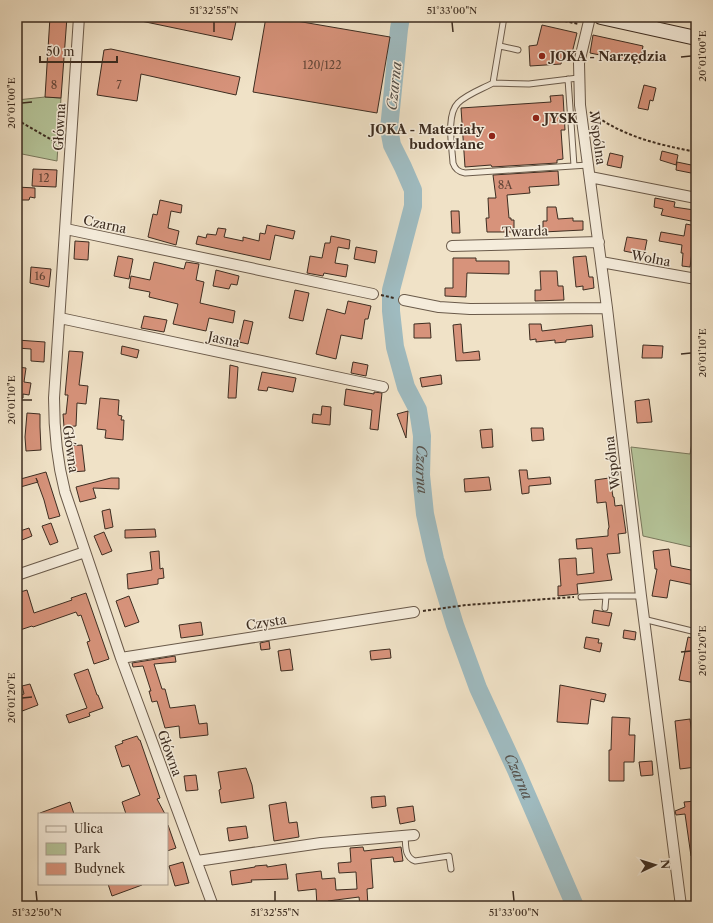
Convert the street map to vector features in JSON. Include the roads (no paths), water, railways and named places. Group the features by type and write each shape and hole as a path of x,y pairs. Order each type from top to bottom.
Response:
{"main road":[{"path":"601,17 655,23 696,38"}],"street":[{"name":"Główna","path":"79,17 54,398 56,447 65,492 121,658 213,906"},
{"name":"Wspólna","path":"590,17 579,63 573,78 580,105 589,165 640,596 681,906"},
{"path":"590,177 696,198"},
{"name":"Czarna","path":"66,229 373,294"},
{"name":"Twarda","path":"452,246 599,242"},
{"name":"Wolna","path":"601,262 696,279"},
{"path":"404,300 439,307 462,308 607,308"},
{"name":"Jasna","path":"60,318 383,387"},
{"path":"17,575 85,552"},
{"name":"Czysta","path":"121,658 414,612"},
{"path":"197,862 321,843 410,836"}],"lane":[{"path":"493,83 504,17"},
{"path":"500,46 518,50"},
{"path":"574,166 573,78 529,84 493,83 466,97 457,104 451,115 453,163 459,172 465,173 574,166 589,165"},
{"path":"605,608 606,596"},
{"path":"582,597 640,596"},
{"path":"644,619 696,632"},
{"path":"410,836 406,852 411,860 415,861 450,856 451,870"}],"waterway":[{"name":"Czarna","path":"401,17 389,129 392,145 413,190 413,206 391,290 391,311 395,347 406,387 418,410 422,436 421,475 425,514 435,559 455,625 478,688 516,770 575,906"}],"place":[{"name":"JOKA - Narzędzia","path":"542,56"},
{"name":"JYSK","path":"536,118"},
{"name":"JOKA - Materiały budowlane","path":"492,136"}]}
